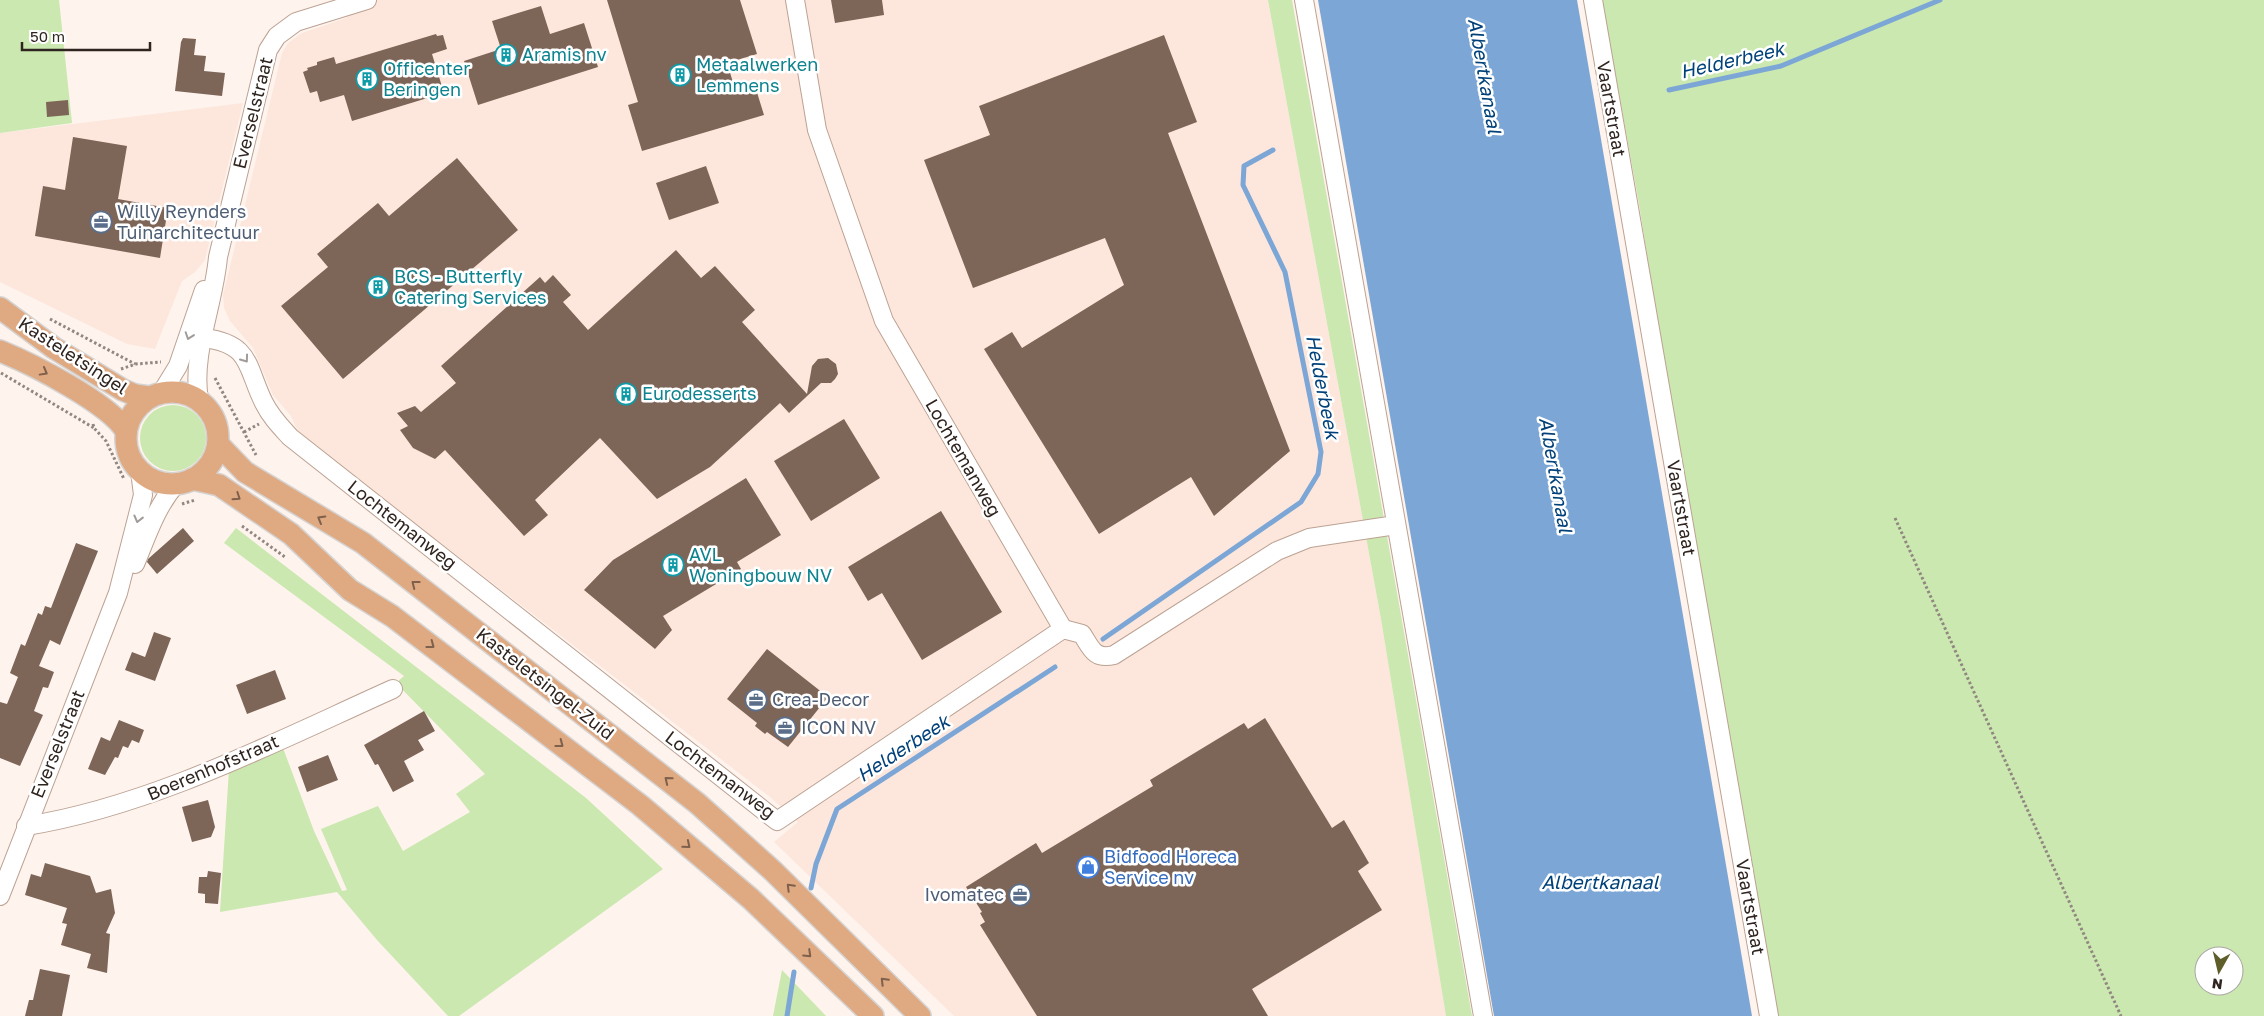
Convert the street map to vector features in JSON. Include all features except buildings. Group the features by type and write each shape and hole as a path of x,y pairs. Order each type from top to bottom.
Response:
{"main road":[{"name":"Kasteletsingel","path":"0,308 54,348 111,383 135,395 155,394"},
{"name":"Kasteletsingel","path":"0,352 26,362 98,405 120,422 126,431"},
{"path":"185,481 206,470 215,456 218,445 216,427 210,412 199,399 185,393 155,394 134,411 126,431 132,476 158,482 185,481 219,485 291,534 350,590 392,616 640,805 751,899 873,1016"},
{"path":"218,445 246,472"},
{"name":"Kasteletsingel-Zuid","path":"246,472 363,544 697,803 774,871 920,1016"}],"street":[{"path":"321,7 367,0"},
{"name":"Lochtemanweg","path":"204,338 226,342 245,356 271,416 290,437 777,821 1063,629 884,322 817,130 795,0"},
{"path":"1304,0 1483,1016"},
{"name":"Vaartstraat","path":"1593,0 1769,1016"},
{"name":"Everselstraat","path":"199,399 196,370 216,282 218,257 268,50 284,28 321,7"},
{"name":"Everselstraat","path":"155,394 178,366 208,279 218,257"},
{"name":"Everselstraat","path":"0,896 118,593 143,495 132,476"},
{"name":"Everselstraat","path":"118,593 133,570 154,516 166,495 185,481"},
{"path":"1063,629 1082,634 1095,654 1104,657 1114,655 1276,551 1309,538 1396,525"},
{"name":"Boerenhofstraat","path":"26,826 58,821 140,798 268,745 393,689"}],"path":[{"path":"42,316 136,364"},
{"path":"111,383 125,366 160,362 178,366"},
{"path":"196,370 214,376 257,455 246,472"},
{"path":"0,373 94,428 132,476"},
{"path":"94,428 92,418 98,405"},
{"path":"180,506 189,501 199,500"},
{"path":"1895,518 2121,1016"},
{"path":"235,521 287,558"}],"shaded area":[{"path":"345,0 1268,0 1381,619 1446,1016 954,1016 774,842 798,822 770,797 299,434 291,416 273,395 253,348 230,321 224,308 223,295 282,53 288,43 302,33 346,18 349,14"},
{"path":"243,103 205,260 195,272 182,281 155,349 127,344 0,282 0,133"}],"green space":[{"path":"0,0 59,0 72,123 0,133"},
{"path":"1268,0 1292,0 1472,1016 1446,1016 1381,619"},
{"path":"1602,0 2264,0 2264,1016 1778,1016 1702,604 1639,204"},
{"path":"173,405 186,407 201,420 204,425 206,438 204,451 191,466 186,469 173,471 160,469 145,456 142,451 140,438 142,425 155,410 160,407"},
{"path":"236,528 586,798 663,869 459,1016 448,1016 377,940 337,892 220,912 229,769 283,748 314,831 342,891 347,890 321,829 378,806 403,851 470,812 456,794 485,774 396,683 404,676 224,543"},
{"path":"782,970 826,1016 773,1016"}],"water":[{"name":"Albertkanaal","path":"1318,0 1577,0 1752,1016 1494,1016"}],"waterway":[{"name":"Helderbeek","path":"1669,90 1781,66 1940,0"},
{"name":"Helderbeek","path":"1103,639 1301,502 1318,474 1321,452 1285,272 1243,185 1244,166 1273,150"},
{"name":"Helderbeek","path":"811,888 816,864 837,809 1055,667"},
{"name":"Helderbeek","path":"787,1016 794,972"}],"place":[{"name":"Aramis nv","path":"506,55"},
{"name":"Metaalwerken Lemmens","path":"680,75"},
{"name":"Officenter Beringen","path":"367,79"},
{"name":"Willy Reynders Tuinarchitectuur","path":"101,222"},
{"name":"BCS - Butterfly Catering Services","path":"378,287"},
{"name":"Eurodesserts","path":"626,394"},
{"name":"AVL Woningbouw NV","path":"673,565"},
{"name":"Crea-Decor","path":"756,700"},
{"name":"ICON NV","path":"785,728"},
{"name":"Bidfood Horeca Service nv","path":"1088,867"},
{"name":"Ivomatec","path":"1020,895"}]}
